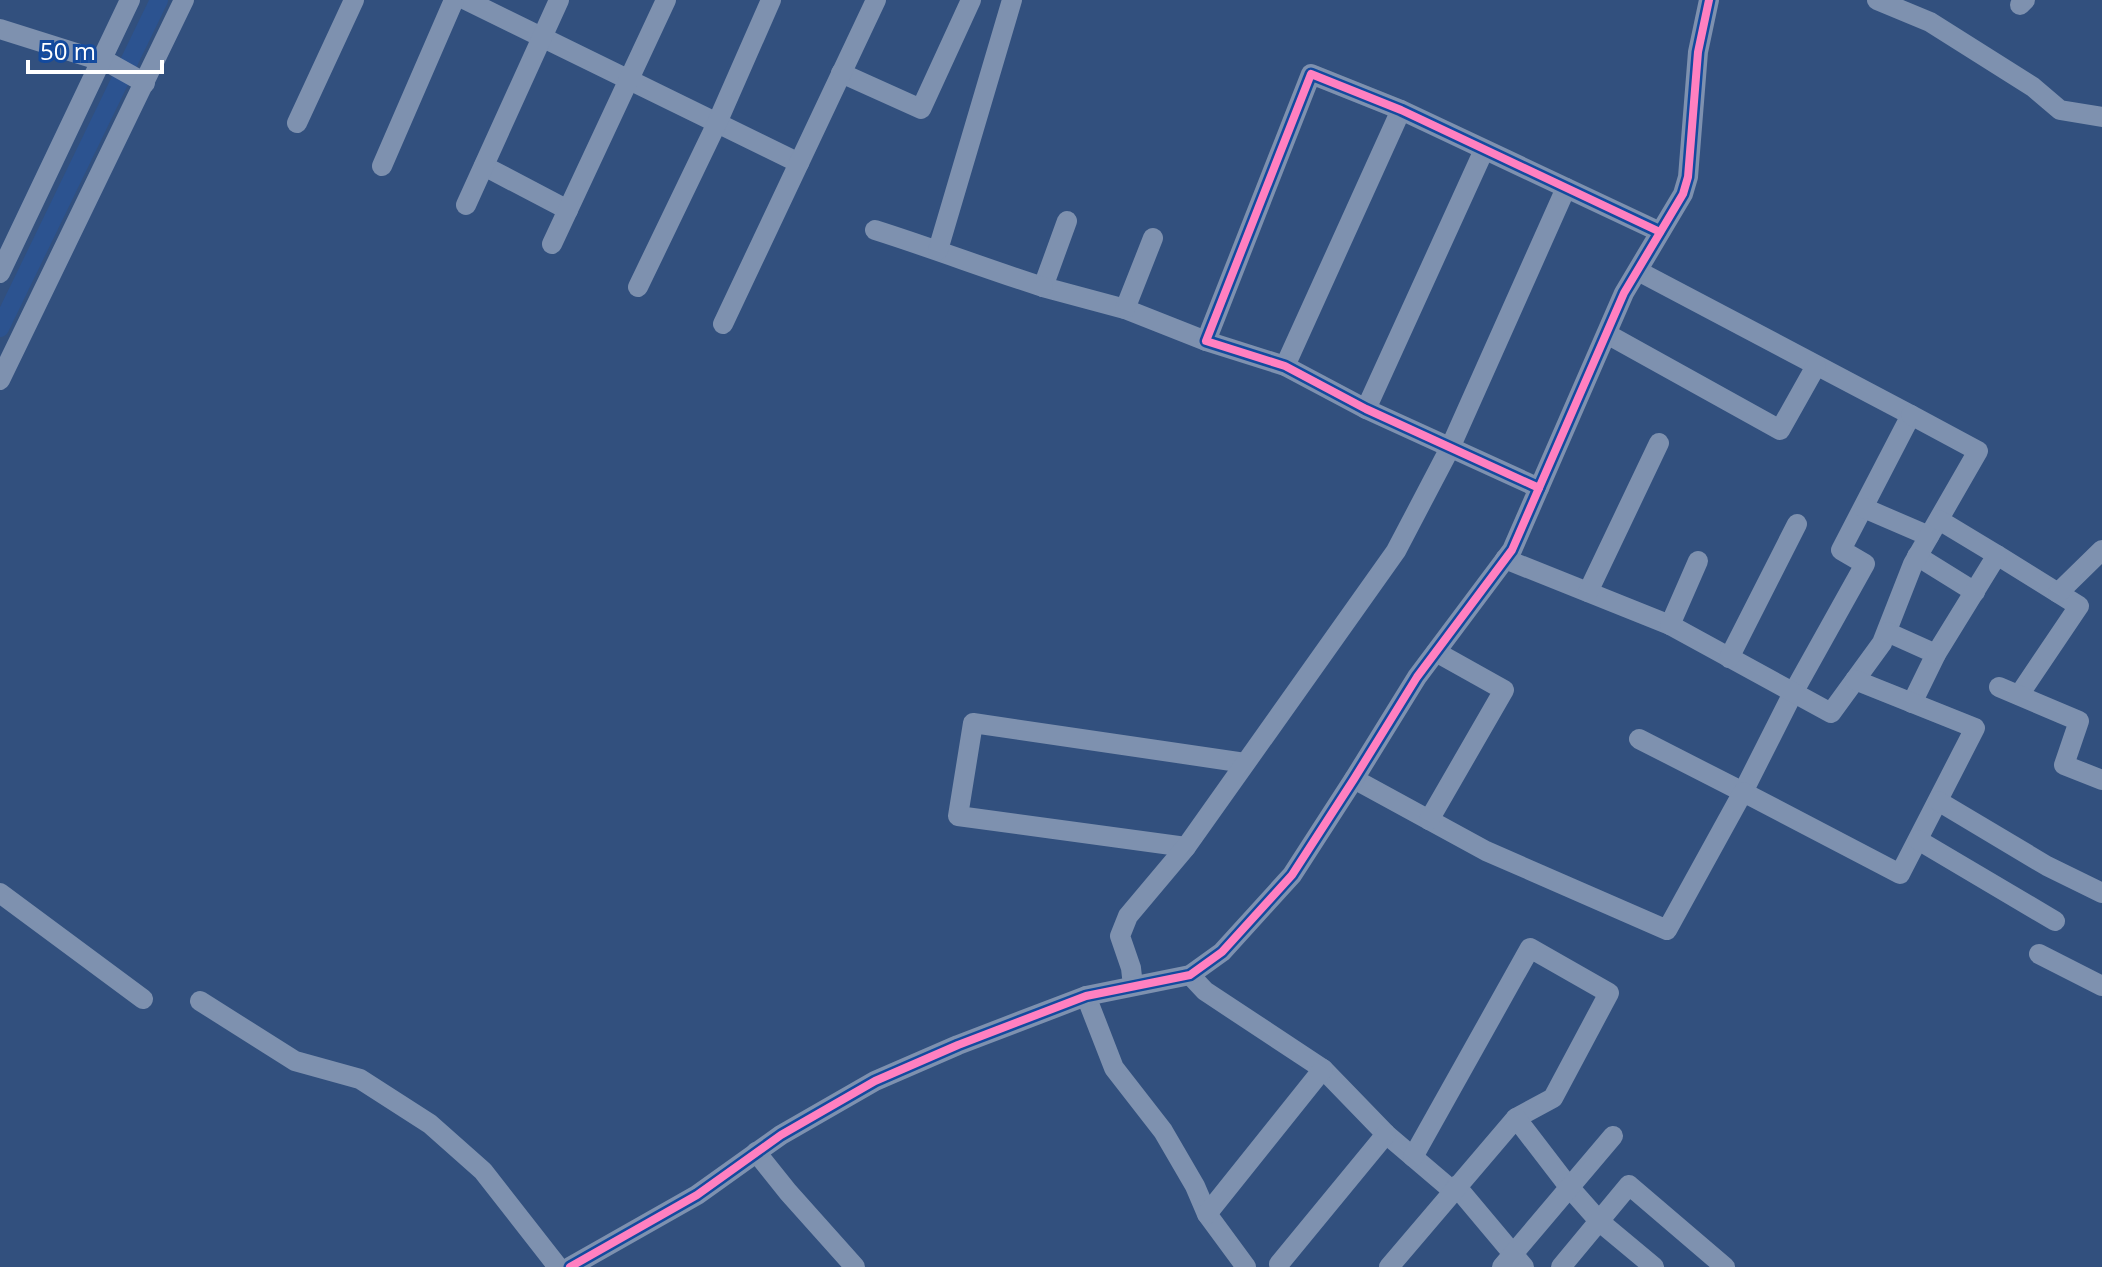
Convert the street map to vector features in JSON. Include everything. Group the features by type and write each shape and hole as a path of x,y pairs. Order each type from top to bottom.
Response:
{"street":[{"path":"0,273 106,62 130,0"},
{"path":"0,380 140,80 184,0"},
{"path":"297,123 354,0"},
{"path":"382,166 454,0"},
{"path":"466,0 799,163"},
{"path":"466,205 559,0"},
{"path":"552,244 666,0"},
{"path":"638,287 717,123 771,0"},
{"path":"723,324 876,0"},
{"path":"841,73 921,109 971,0"},
{"path":"938,250 1012,0"},
{"path":"570,1267 697,1195 781,1135 875,1081 1086,996 1190,975 1222,952 1292,875 1417,677 1512,550 1624,293 1683,194 1688,177 1698,52 1709,0"},
{"path":"1877,0 1930,22 2033,87 2060,110 2102,117"},
{"path":"0,29 106,62 140,80"},
{"path":"1206,341 1311,74 1401,110 1660,232"},
{"path":"1285,366 1401,110"},
{"path":"1366,409 1484,150"},
{"path":"484,166 568,210"},
{"path":"1133,986 1131,968 1120,936 1128,916 1186,847 1396,551 1450,448 1566,188"},
{"path":"1043,287 1067,221"},
{"path":"875,230 938,250 974,266 1125,309 1206,341 1285,366 1366,409 1539,488"},
{"path":"1125,309 1153,238"},
{"path":"1505,559 1670,625 1831,713 1882,643 1917,556 1978,451 1638,271"},
{"path":"1607,334 1780,430 1816,366"},
{"path":"1354,779 1486,851 1667,930 1865,564 1841,550 1911,415"},
{"path":"1588,592 1659,443"},
{"path":"1864,508 1934,528 1997,555 2079,606 2019,695"},
{"path":"1729,658 1797,524"},
{"path":"2058,593 2102,550"},
{"path":"1912,703 1936,654 1997,555"},
{"path":"1917,556 1975,592"},
{"path":"1670,625 1698,561"},
{"path":"1887,632 1936,654"},
{"path":"1429,820 1504,690 1436,652"},
{"path":"1639,739 1900,874 1975,728 1855,680"},
{"path":"1999,687 2079,721 2064,765 2102,780"},
{"path":"1186,847 958,816 973,723 1245,763"},
{"path":"1938,801 2047,866 2102,893"},
{"path":"1918,840 2055,921"},
{"path":"0,893 143,999"},
{"path":"1389,1267 1516,1118 1553,1098 1609,993 1530,948 1413,1157"},
{"path":"2039,954 2102,986"},
{"path":"1190,975 1205,991 1323,1069 1386,1134 1454,1189 1513,1263 1569,1187 1613,1136"},
{"path":"1086,996 1114,1068 1163,1131 1195,1186 1207,1214 1246,1267"},
{"path":"200,1001 295,1061 360,1079 430,1124 483,1171 558,1267"},
{"path":"1207,1214 1323,1069"},
{"path":"1516,1118 1600,1222 1654,1267"},
{"path":"1279,1264 1386,1134"},
{"path":"756,1152 855,1267"},
{"path":"1561,1267 1629,1185 1725,1267"}],"waterway":[{"path":"0,328 159,0"}],"cycle path":[{"path":"570,1267 697,1195 781,1135 875,1081 1086,996 1190,975 1222,952 1292,875 1417,677 1512,550 1624,293 1683,194 1688,177 1698,52 1709,0"},
{"path":"1539,488 1366,409 1285,366 1206,341 1311,74 1401,110 1660,232"}]}
